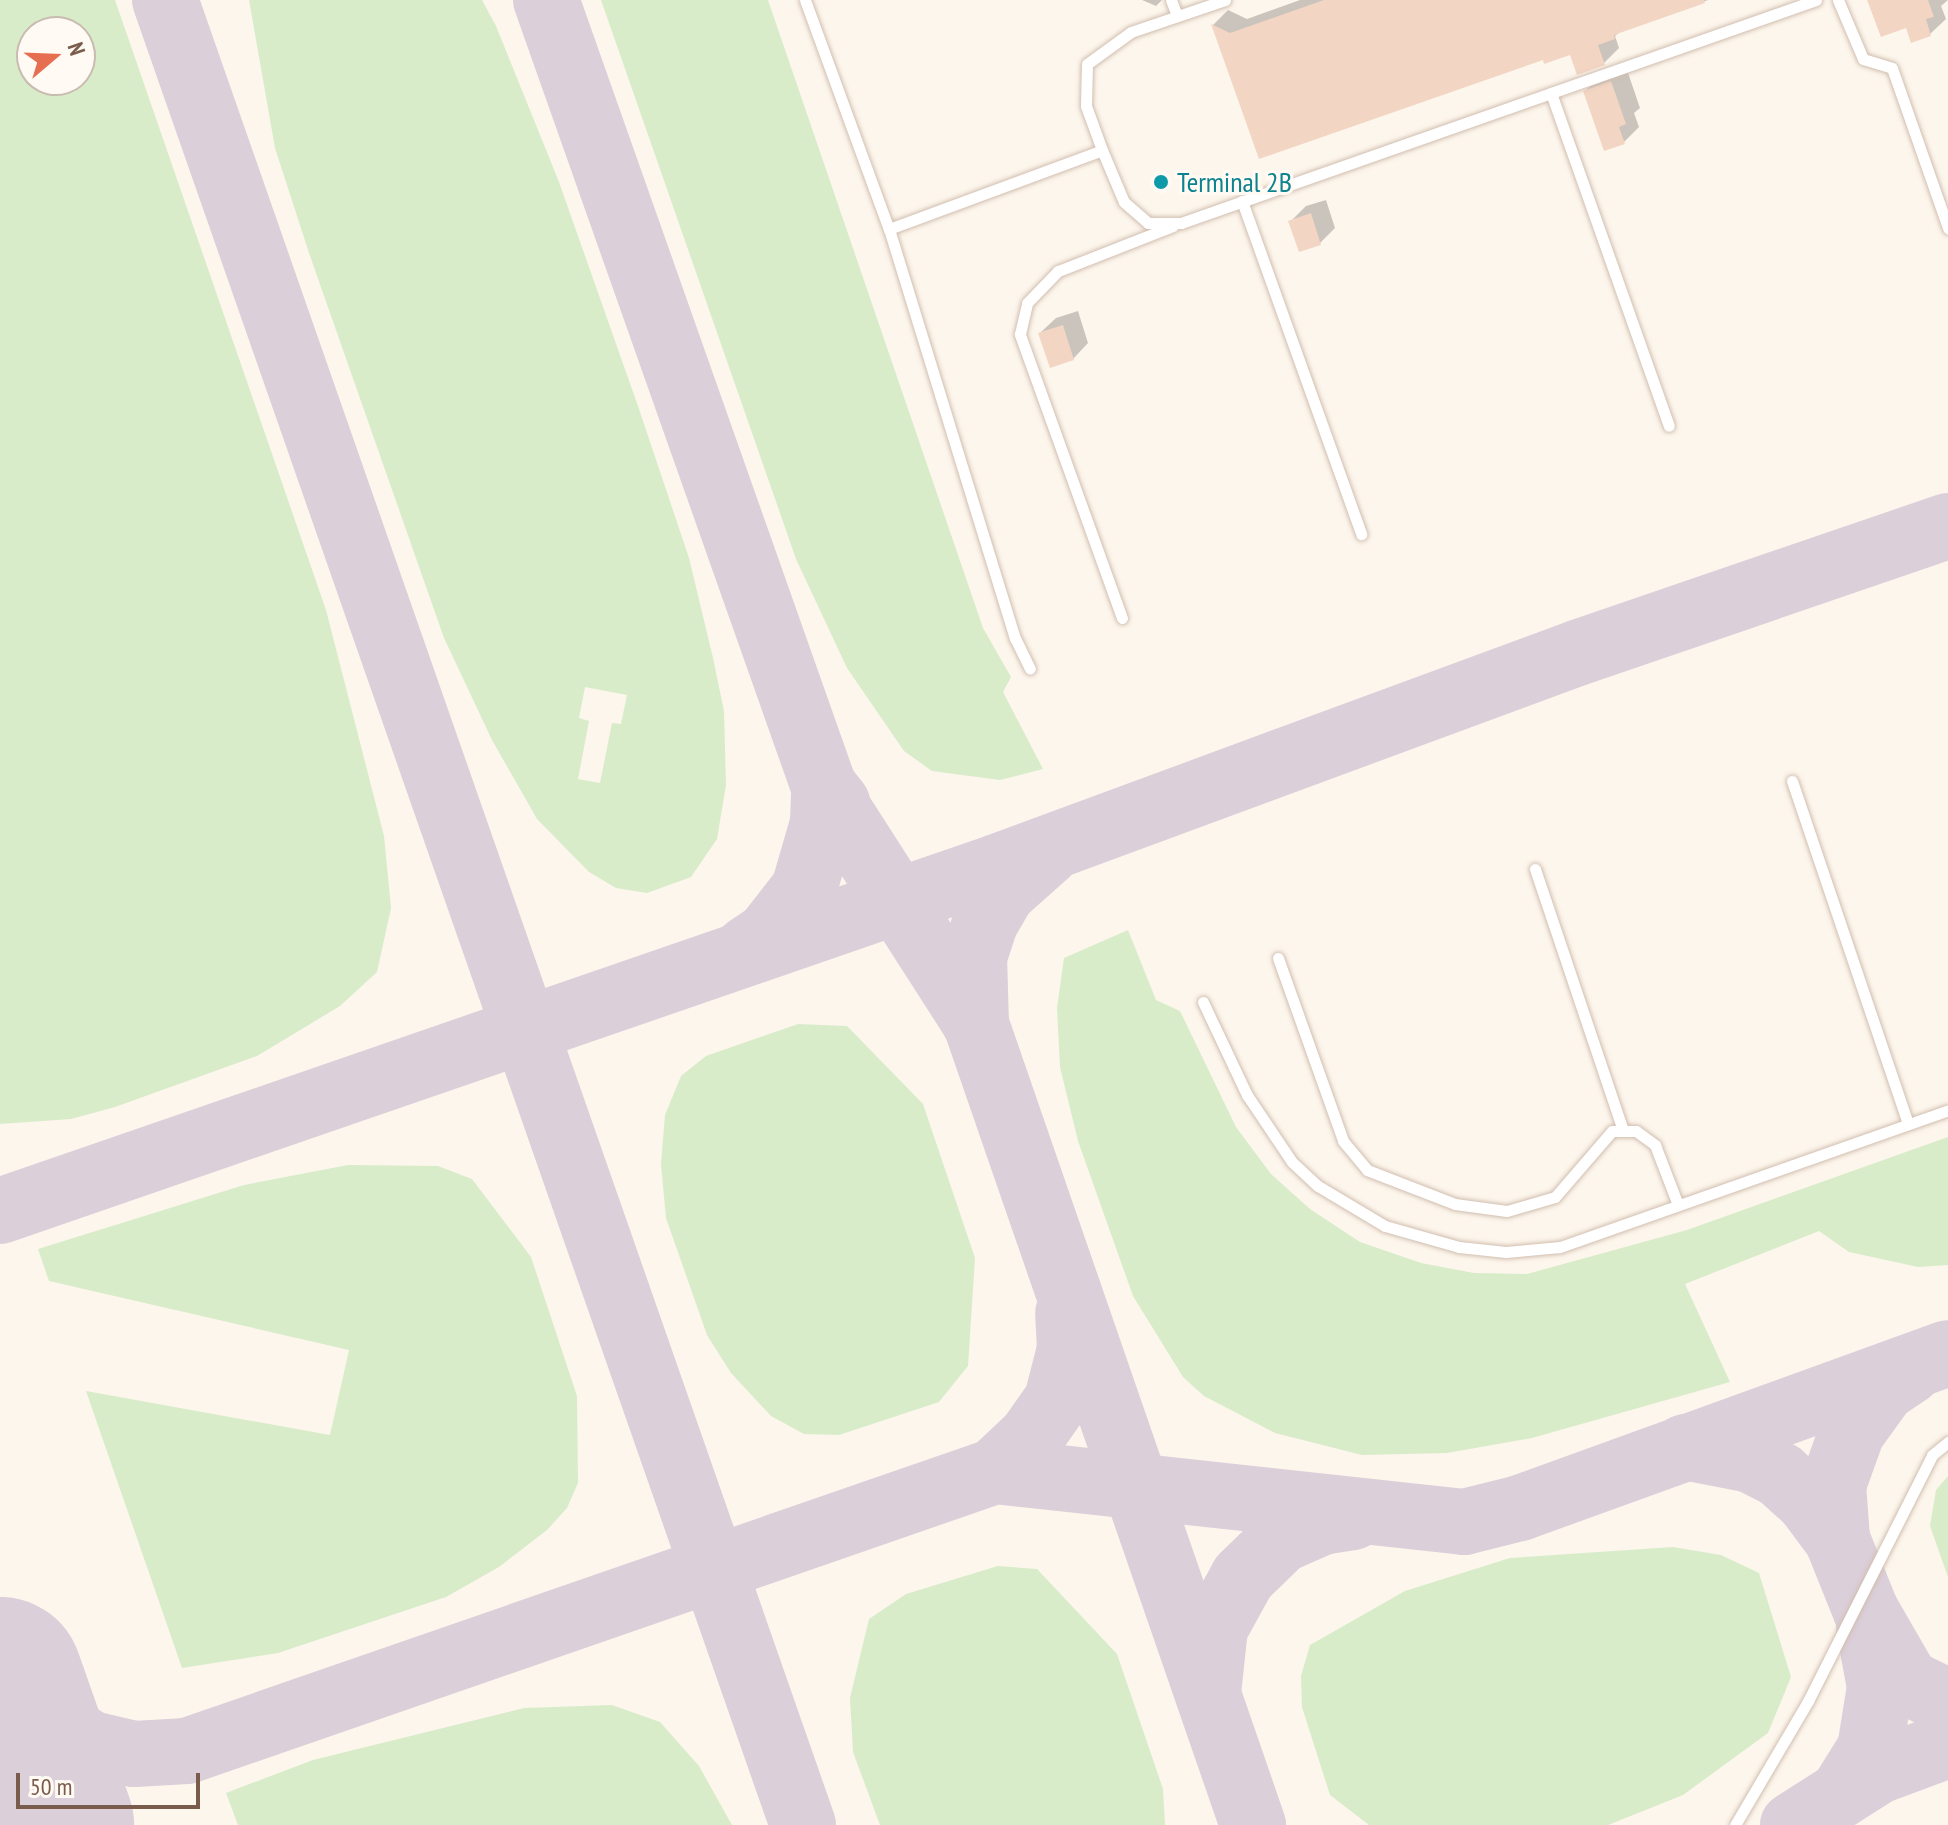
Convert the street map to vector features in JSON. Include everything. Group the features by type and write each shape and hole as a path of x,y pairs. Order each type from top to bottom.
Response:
{"lane":[{"path":"805,0 889,229 1015,638 1030,669"},
{"path":"1171,0 1177,16"},
{"path":"1181,223 1148,223 1124,202 1086,106 1087,64 1131,32 1225,0"},
{"path":"1122,618 1020,334 1027,303 1058,271 1242,201 1816,0"},
{"path":"1838,0 1863,59 1892,68 1948,228"},
{"path":"1551,93 1669,426"},
{"path":"889,229 1102,150"},
{"path":"1242,201 1361,534"},
{"path":"1792,781 1908,1124"},
{"path":"1535,869 1623,1131"},
{"path":"1278,958 1343,1141 1367,1170 1455,1204 1507,1211 1555,1197 1612,1131 1636,1131 1655,1145 1678,1205"},
{"path":"1203,1002 1247,1095 1292,1162 1318,1186 1385,1226 1424,1240 1506,1252 1560,1247 1948,1110"},
{"path":"1735,1825 1808,1701 1932,1455 1948,1442"}],"green space":[{"path":"0,0 115,0 326,610 384,836 391,908 377,972 340,1006 257,1056 115,1107 71,1119 0,1124"},
{"path":"249,0 482,0 496,26 559,182 639,409 689,558 713,658 724,711 726,785 717,839 691,877 647,893 616,888 589,872 537,819 492,740 444,638 275,148","holes":["585,687 627,695 621,724 612,723 600,783 578,779 589,721 579,718"]},
{"path":"601,0 768,0 983,628 1011,677 1003,692 1043,769 1000,780 932,771 904,751 847,668 796,559"},
{"path":"1128,930 1156,1000 1180,1011 1236,1127 1271,1174 1310,1209 1360,1242 1421,1263 1474,1273 1527,1274 1687,1230 1948,1137 1948,1265 1918,1267 1849,1252 1819,1231 1685,1284 1730,1382 1532,1438 1447,1453 1362,1455 1275,1433 1204,1396 1183,1377 1133,1296 1078,1141 1060,1067 1057,1008 1064,958"},
{"path":"798,1024 847,1026 923,1104 975,1258 968,1366 939,1402 839,1435 804,1434 771,1416 731,1373 707,1335 666,1218 661,1164 665,1115 681,1076 706,1056"},
{"path":"348,1165 438,1166 472,1179 531,1257 577,1396 578,1483 567,1508 547,1530 499,1567 446,1597 278,1653 182,1668 86,1391 330,1435 349,1350 49,1281 38,1249 244,1185"},
{"path":"1948,1476 1948,1577 1930,1526 1936,1490"},
{"path":"1673,1547 1721,1555 1759,1573 1791,1677 1768,1733 1683,1795 1608,1825 1369,1825 1330,1795 1302,1707 1301,1676 1310,1645 1405,1591 1510,1558"},
{"path":"998,1566 1037,1569 1117,1654 1163,1789 1165,1825 880,1825 853,1752 850,1698 869,1619 906,1594"},
{"path":"612,1705 660,1722 699,1766 732,1825 238,1825 226,1793 313,1760 524,1708"}],"building":[{"name":"Terminal 2B","path":"1324,0 1704,0 1705,3 1614,35 1615,39 1598,45 1605,65 1577,75 1570,55 1544,64 1543,60 1259,159 1211,24 1230,33"},
{"path":"1867,0 1928,0 1934,17 1926,19 1931,36 1911,43 1906,28 1881,37"},
{"path":"1611,81 1626,124 1619,127 1625,144 1604,151 1583,91"},
{"path":"1311,213 1321,245 1299,252 1288,221"},
{"path":"1063,325 1074,360 1050,368 1038,333"}],"taxiway":[{"path":"165,0 803,1825"},
{"path":"546,0 824,787 976,1024 1253,1825"},
{"path":"0,1211 997,867 1577,653 1948,526"},
{"path":"747,949 768,935 804,889 823,823 824,787 837,803"},
{"path":"973,1019 976,1024 974,957 985,923 1003,892 1048,852"},
{"path":"995,1471 1031,1437 1057,1400 1070,1349 1068,1313"},
{"path":"0,1663 31,1705 91,1744 134,1754 187,1751 995,1471 1464,1522 1520,1508 1948,1353"},
{"path":"1837,1539 1833,1485 1852,1432 1883,1389 1910,1371"},
{"path":"1685,1447 1751,1460 1780,1475 1808,1500 1837,1539 1866,1611 1907,1682 1948,1702"},
{"path":"1208,1693 1215,1628 1243,1577 1281,1540 1322,1522 1353,1517"},
{"path":"1842,1794 1870,1749 1880,1687 1869,1627"},
{"path":"1793,1825 1878,1771 1948,1745"}],"runway":[{"path":"0,1680 51,1825"}],"place":[{"name":"Terminal 2B","path":"1161,182"}]}
